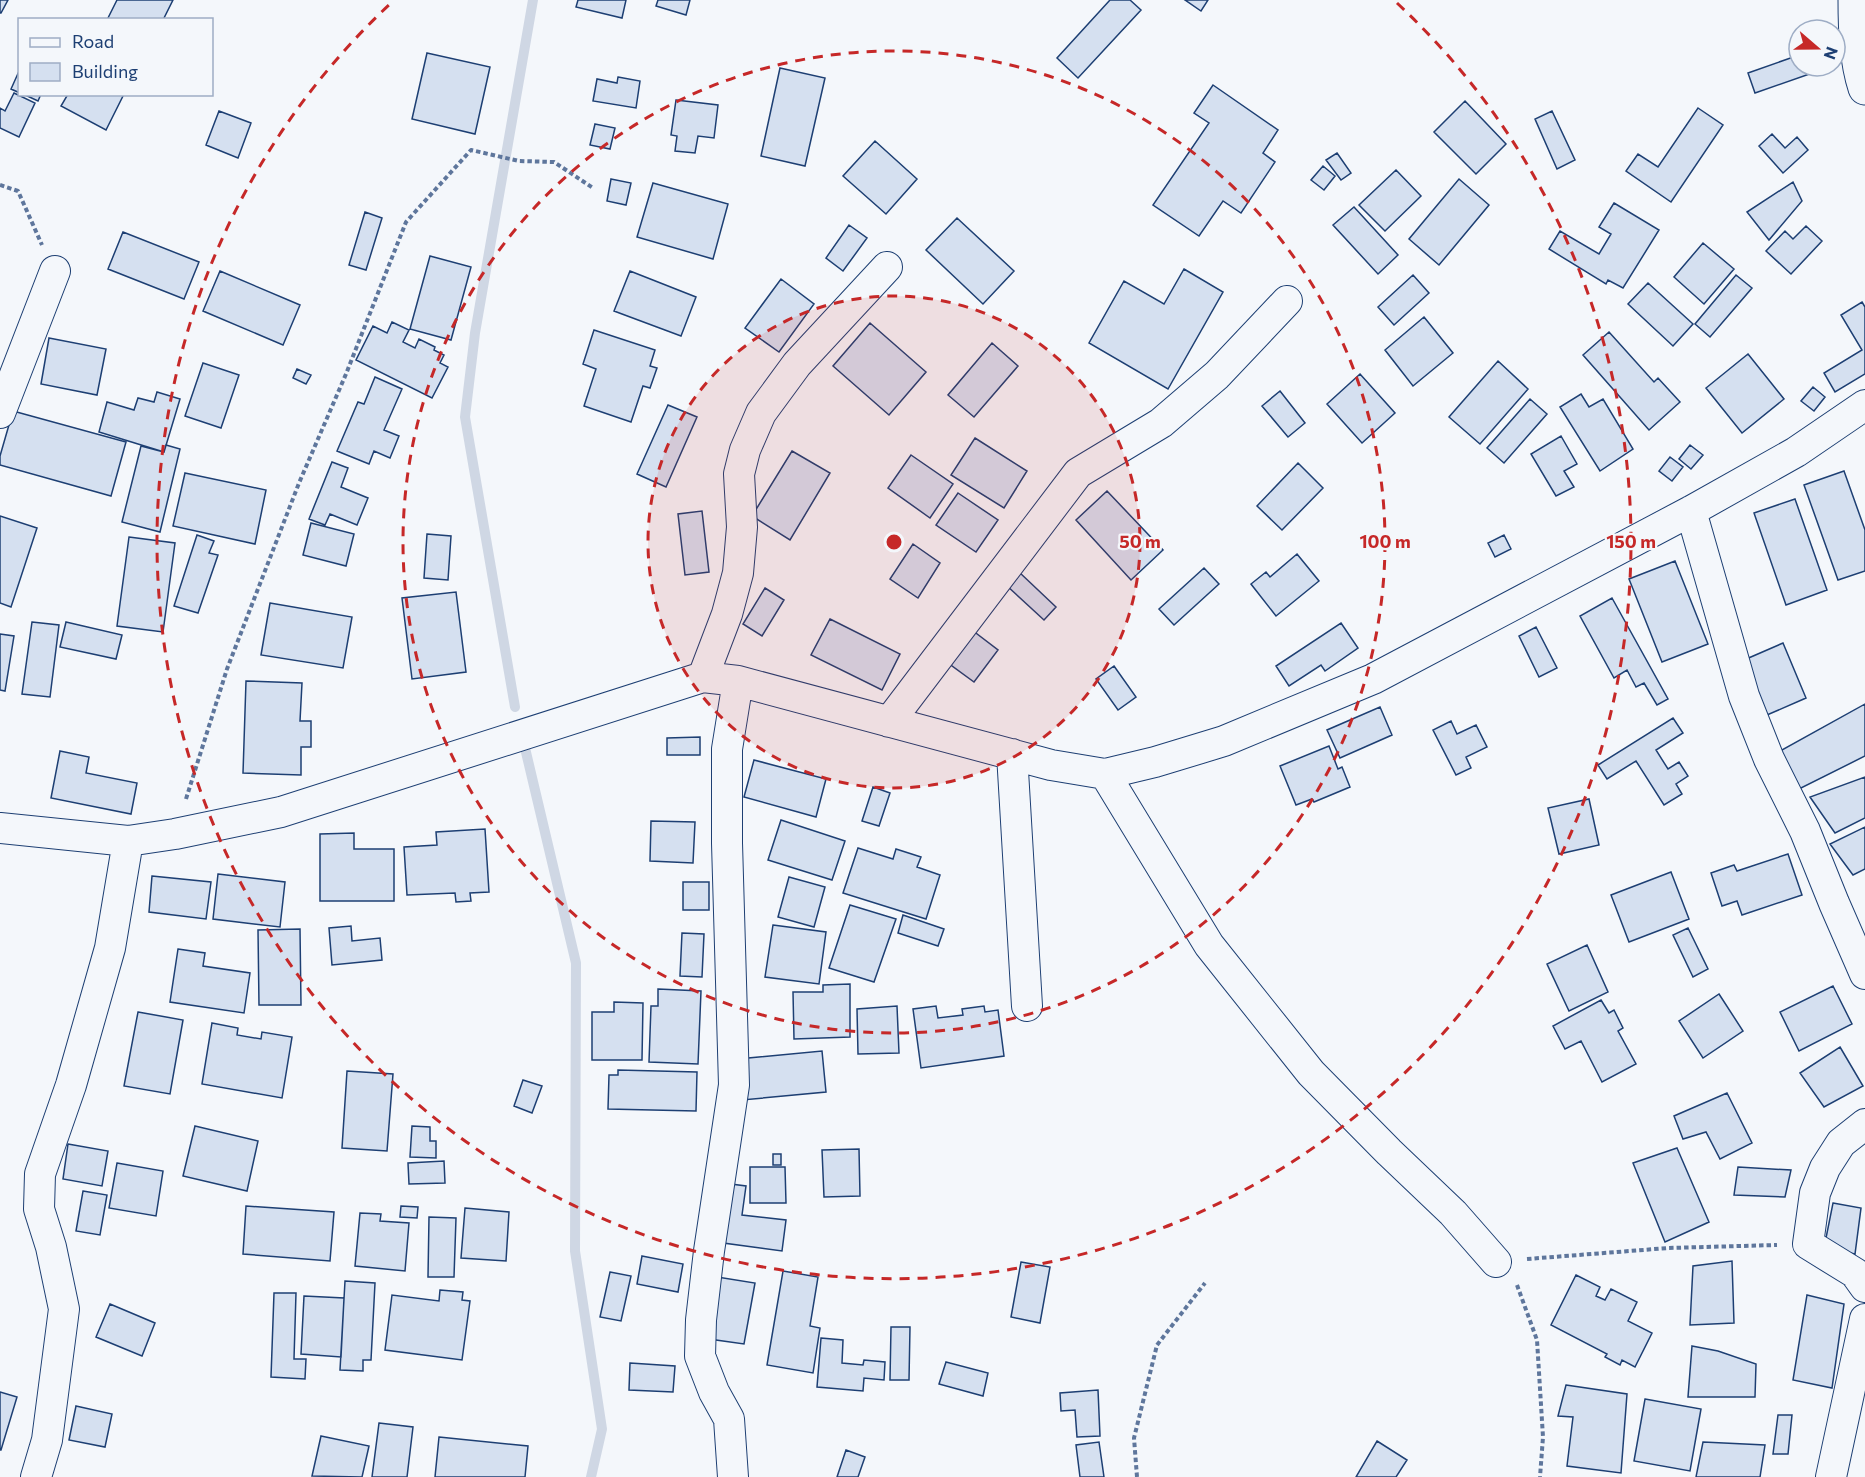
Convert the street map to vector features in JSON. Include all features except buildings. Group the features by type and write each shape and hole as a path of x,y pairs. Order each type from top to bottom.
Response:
{"street":[{"path":"1855,0 1855,27 1861,75 1865,88"},
{"path":"703,677 727,614 738,573 742,527 739,474 761,413 797,364 887,267"},
{"path":"0,413 54,272"},
{"path":"889,722 1078,473 1161,423 1217,375 1287,301"},
{"path":"0,828 129,841 281,812 703,677 738,681 1051,765 1105,774 1224,741 1373,679 1691,511 1796,452 1865,405"},
{"path":"1691,511 1744,696 1769,759 1804,831 1865,974"},
{"path":"733,1477 729,1419 714,1392 700,1356 701,1320 709,1251 734,1085 727,843 728,749 738,681"},
{"path":"1012,754 1027,1006"},
{"path":"1105,774 1209,945 1303,1064 1389,1152 1453,1213 1496,1262"},
{"path":"36,1477 47,1440 64,1309 51,1247 39,1209 40,1174 71,1085 110,948 129,841"},
{"path":"1865,1124 1841,1143 1825,1168 1815,1193 1808,1244 1855,1273 1865,1287"},
{"path":"1831,1477 1865,1318"}],"path":[{"path":"175,834 227,669 299,483 346,374 406,222 471,150 519,161 554,162 593,188"},
{"path":"0,185 18,191 54,272"},
{"path":"1496,1262 1668,1248 1808,1244"},
{"path":"1496,1262 1516,1284 1537,1340 1543,1437 1540,1477"},
{"path":"1137,1477 1134,1438 1156,1345 1205,1283"}],"waterway":[{"path":"515,707 465,417 475,333 533,0"},
{"path":"525,748 576,963 575,1251 602,1429 591,1477"}]}
